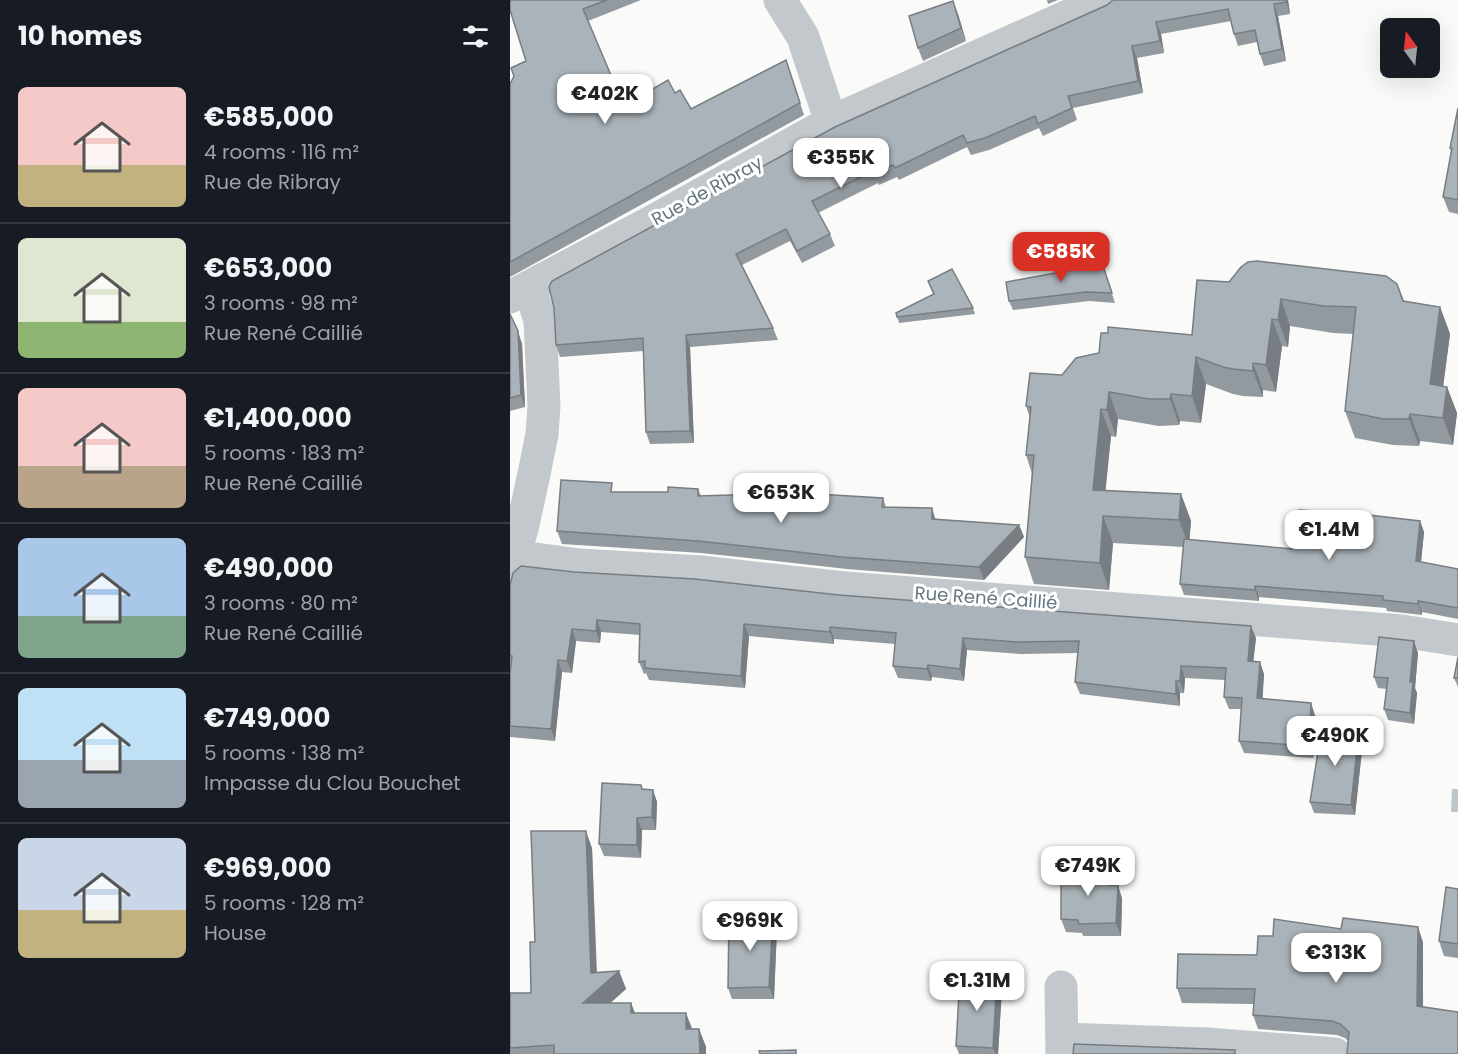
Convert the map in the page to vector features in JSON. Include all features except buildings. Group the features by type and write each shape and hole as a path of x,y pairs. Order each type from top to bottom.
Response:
{"street":[{"path":"780,0 803,37 831,122"},
{"name":"Rue de Ribray","path":"519,293 831,122 1104,0"},
{"path":"512,562 522,529 539,446 544,406 540,321 534,302 519,293"},
{"name":"Rue René Caillié","path":"512,562 701,572 845,588 1337,626 1458,640"},
{"path":"1061,987 1062,1046 1207,1044 1335,1054"}],"shaded area":[{"path":"1452,789 1458,789 1458,812 1451,812"}]}
